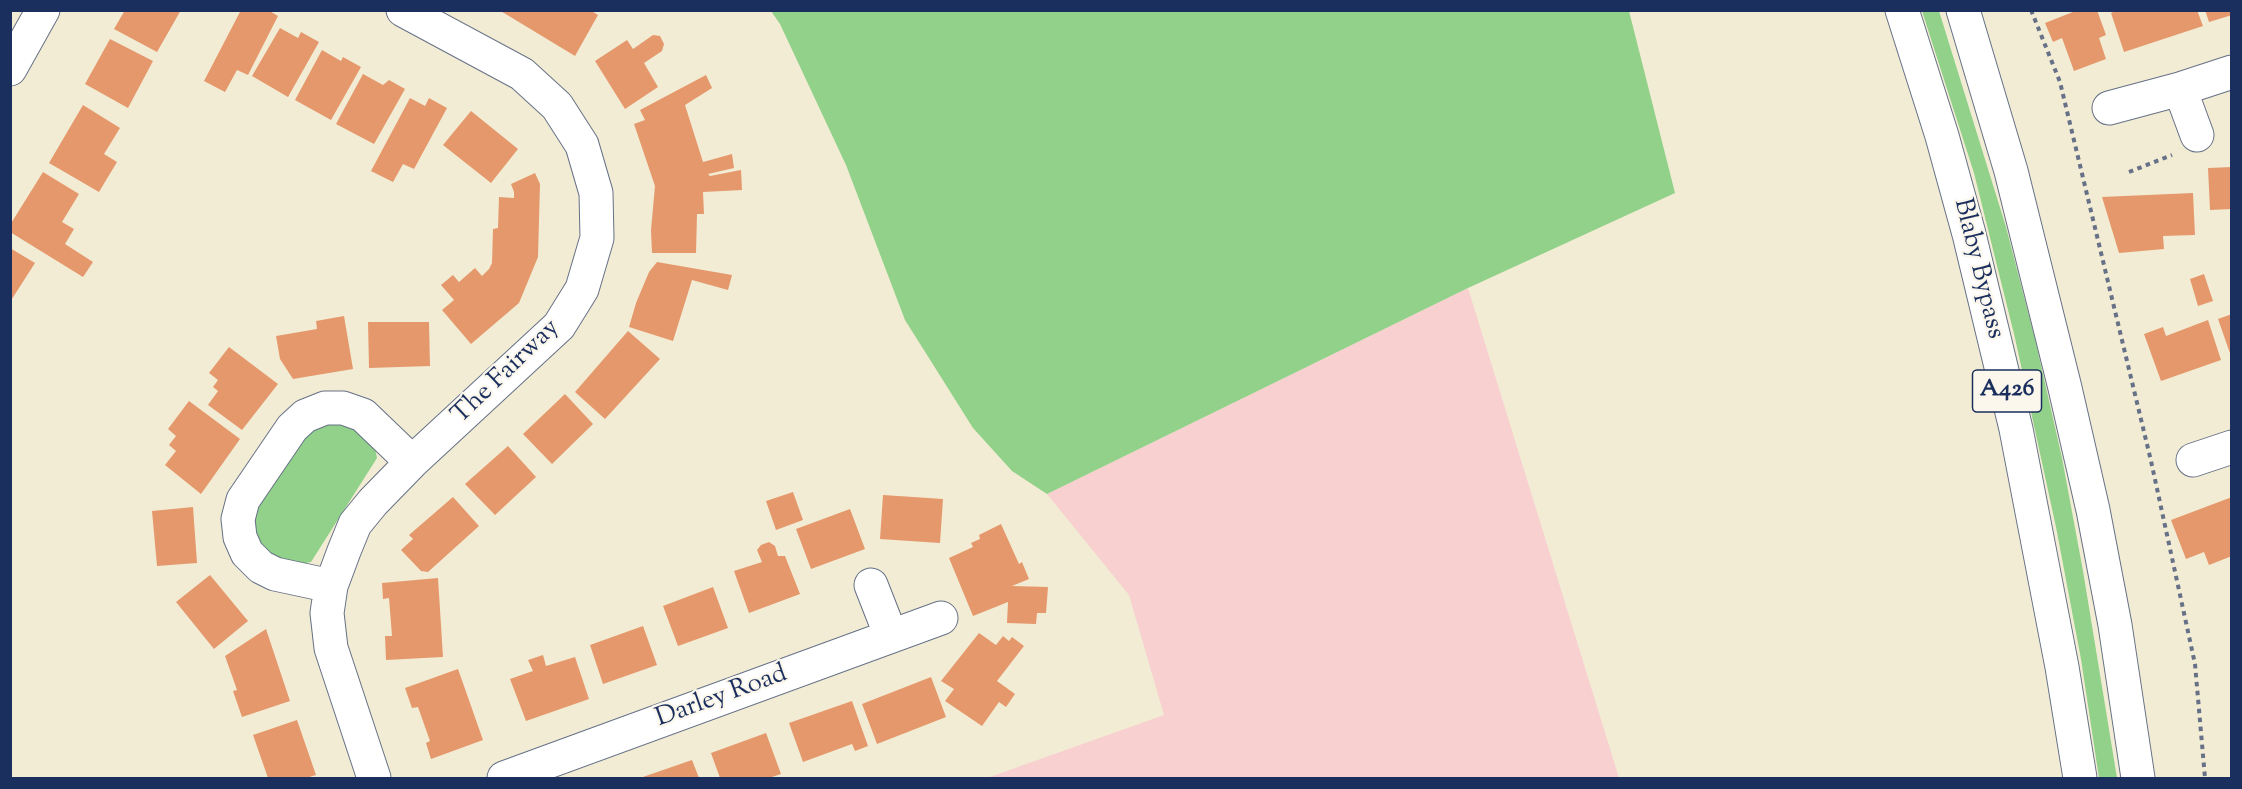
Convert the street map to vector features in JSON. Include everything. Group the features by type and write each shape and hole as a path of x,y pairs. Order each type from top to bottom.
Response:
{"street":[{"path":"10,69 44,10"},
{"name":"The Fairway","path":"375,778 331,648 327,613 331,586 355,524 412,462 559,326 582,289 597,238 596,193 582,145 557,106 522,74 403,10"},
{"name":"Blaby Bypass","path":"1902,10 1942,136 1969,234 2016,429 2062,667 2080,778"},
{"name":"A426","path":"1963,10 2011,171 2093,510 2115,625 2138,778"},
{"path":"2109,108 2232,72"},
{"path":"2180,89 2197,135"},
{"path":"331,586 275,574 261,567 247,553 240,537 238,519 243,500 292,428 305,416 325,408 343,408 363,415 412,462"},
{"path":"2193,460 2232,447"},
{"path":"872,585 891,636"},
{"name":"Darley Road","path":"504,778 941,618"}],"path":[{"path":"2031,10 2060,82 2151,461 2195,664 2205,778"}],"shaded area":[{"path":"1468,288 1619,778 987,778 1164,715 1129,595 1047,494"}],"green space":[{"path":"771,11 1629,11 1675,193 1468,288 1047,494 1012,471 973,428 905,320 846,165 780,24"},
{"path":"1922,11 1939,11 2006,227 2035,339 2062,458 2117,778 2099,778 2081,659 2056,527 2015,338 1974,173"},
{"path":"324,421 352,423 375,448 377,458 311,562 286,567 251,539 253,506 301,436"}],"building":[{"path":"125,10 181,10 157,52 114,29"},
{"path":"241,10 268,10 278,16 248,75 237,70 225,92 204,81"},
{"path":"499,10 590,10 598,15 575,56"},
{"path":"2078,10 2097,10 2106,35 2099,38 2106,59 2074,71 2062,38 2053,42 2045,23"},
{"path":"2118,10 2197,10 2203,26 2124,52 2111,13"},
{"path":"2205,10 2232,10 2232,15 2209,22"},
{"path":"280,28 298,38 301,32 319,42 288,97 252,76"},
{"path":"653,35 660,36 664,44 662,51 644,63 658,87 625,109 595,61 627,40 633,49"},
{"path":"110,39 153,61 128,108 85,84"},
{"path":"322,50 341,61 343,57 361,67 331,120 295,100"},
{"path":"363,74 383,85 389,80 405,89 374,144 336,124"},
{"path":"706,75 712,88 685,105 703,162 732,154 734,168 708,174 710,176 741,170 742,190 703,192 704,214 697,214 696,253 652,253 651,230 655,186 634,124 645,120 640,110"},
{"path":"410,98 425,106 429,98 447,108 414,169 403,164 393,182 371,171"},
{"path":"83,105 120,128 104,154 117,162 99,192 49,163"},
{"path":"471,111 518,149 491,183 443,145"},
{"path":"2232,167 2232,209 2210,210 2208,168"},
{"path":"43,172 79,194 62,222 74,229 65,244 93,262 83,277 10,232 10,225"},
{"path":"535,173 540,184 538,257 519,303 471,344 442,310 454,300 441,285 453,275 459,282 475,268 482,276 489,269 492,263 493,229 498,228 499,197 514,198 511,184"},
{"path":"2193,193 2195,235 2163,236 2164,249 2119,253 2102,197"},
{"path":"10,248 35,263 10,302"},
{"path":"657,262 732,275 728,290 692,280 673,341 629,327 649,272"},
{"path":"2204,274 2213,301 2198,306 2190,279"},
{"path":"2232,314 2232,356 2231,356 2218,319"},
{"path":"344,316 353,369 293,379 280,359 276,336 317,329 316,321"},
{"path":"2208,320 2221,360 2161,381 2144,334 2163,327 2166,336"},
{"path":"368,322 429,322 430,366 369,368"},
{"path":"628,331 660,359 605,419 575,392"},
{"path":"229,347 278,384 242,430 208,405 218,391 213,387 218,380 209,373"},
{"path":"565,394 593,424 552,464 523,434"},
{"path":"189,401 240,439 201,494 165,465 176,451 169,445 176,436 168,429"},
{"path":"508,446 536,477 495,515 465,484"},
{"path":"793,492 803,520 776,530 766,501"},
{"path":"883,495 943,499 940,543 880,539"},
{"path":"453,497 479,526 428,572 421,571 401,550 413,539 409,535"},
{"path":"2232,497 2232,556 2209,565 2204,552 2186,559 2171,520"},
{"path":"193,507 197,563 157,566 152,511"},
{"path":"850,509 865,549 811,569 796,529"},
{"path":"1001,524 1019,564 1022,562 1029,579 1012,586 1048,587 1046,613 1037,613 1036,624 1007,623 1008,602 973,616 949,558 973,547 971,543 980,539 979,535"},
{"path":"769,542 775,546 778,556 785,556 800,594 749,613 734,571 762,562 757,550 761,545"},
{"path":"210,575 248,621 214,649 176,602"},
{"path":"438,578 443,657 386,660 385,636 392,636 389,598 383,599 382,583"},
{"path":"713,587 728,628 678,646 663,606"},
{"path":"643,626 657,665 603,684 590,645"},
{"path":"266,629 290,701 242,717 233,691 237,690 225,656"},
{"path":"979,633 996,645 1003,636 1009,641 1012,637 1024,646 997,681 1015,694 1006,707 999,702 982,726 945,701 954,689 941,681"},
{"path":"543,655 546,666 575,657 589,699 526,721 510,679 533,671 528,660"},
{"path":"458,669 483,740 431,759 426,743 430,741 418,707 412,708 405,688"},
{"path":"931,677 946,717 877,744 862,704"},
{"path":"852,701 868,746 855,751 852,744 803,762 789,723"},
{"path":"297,720 316,775 306,778 268,778 253,735"},
{"path":"766,733 781,774 769,778 720,778 711,753"},
{"path":"692,760 699,778 640,778"}]}
